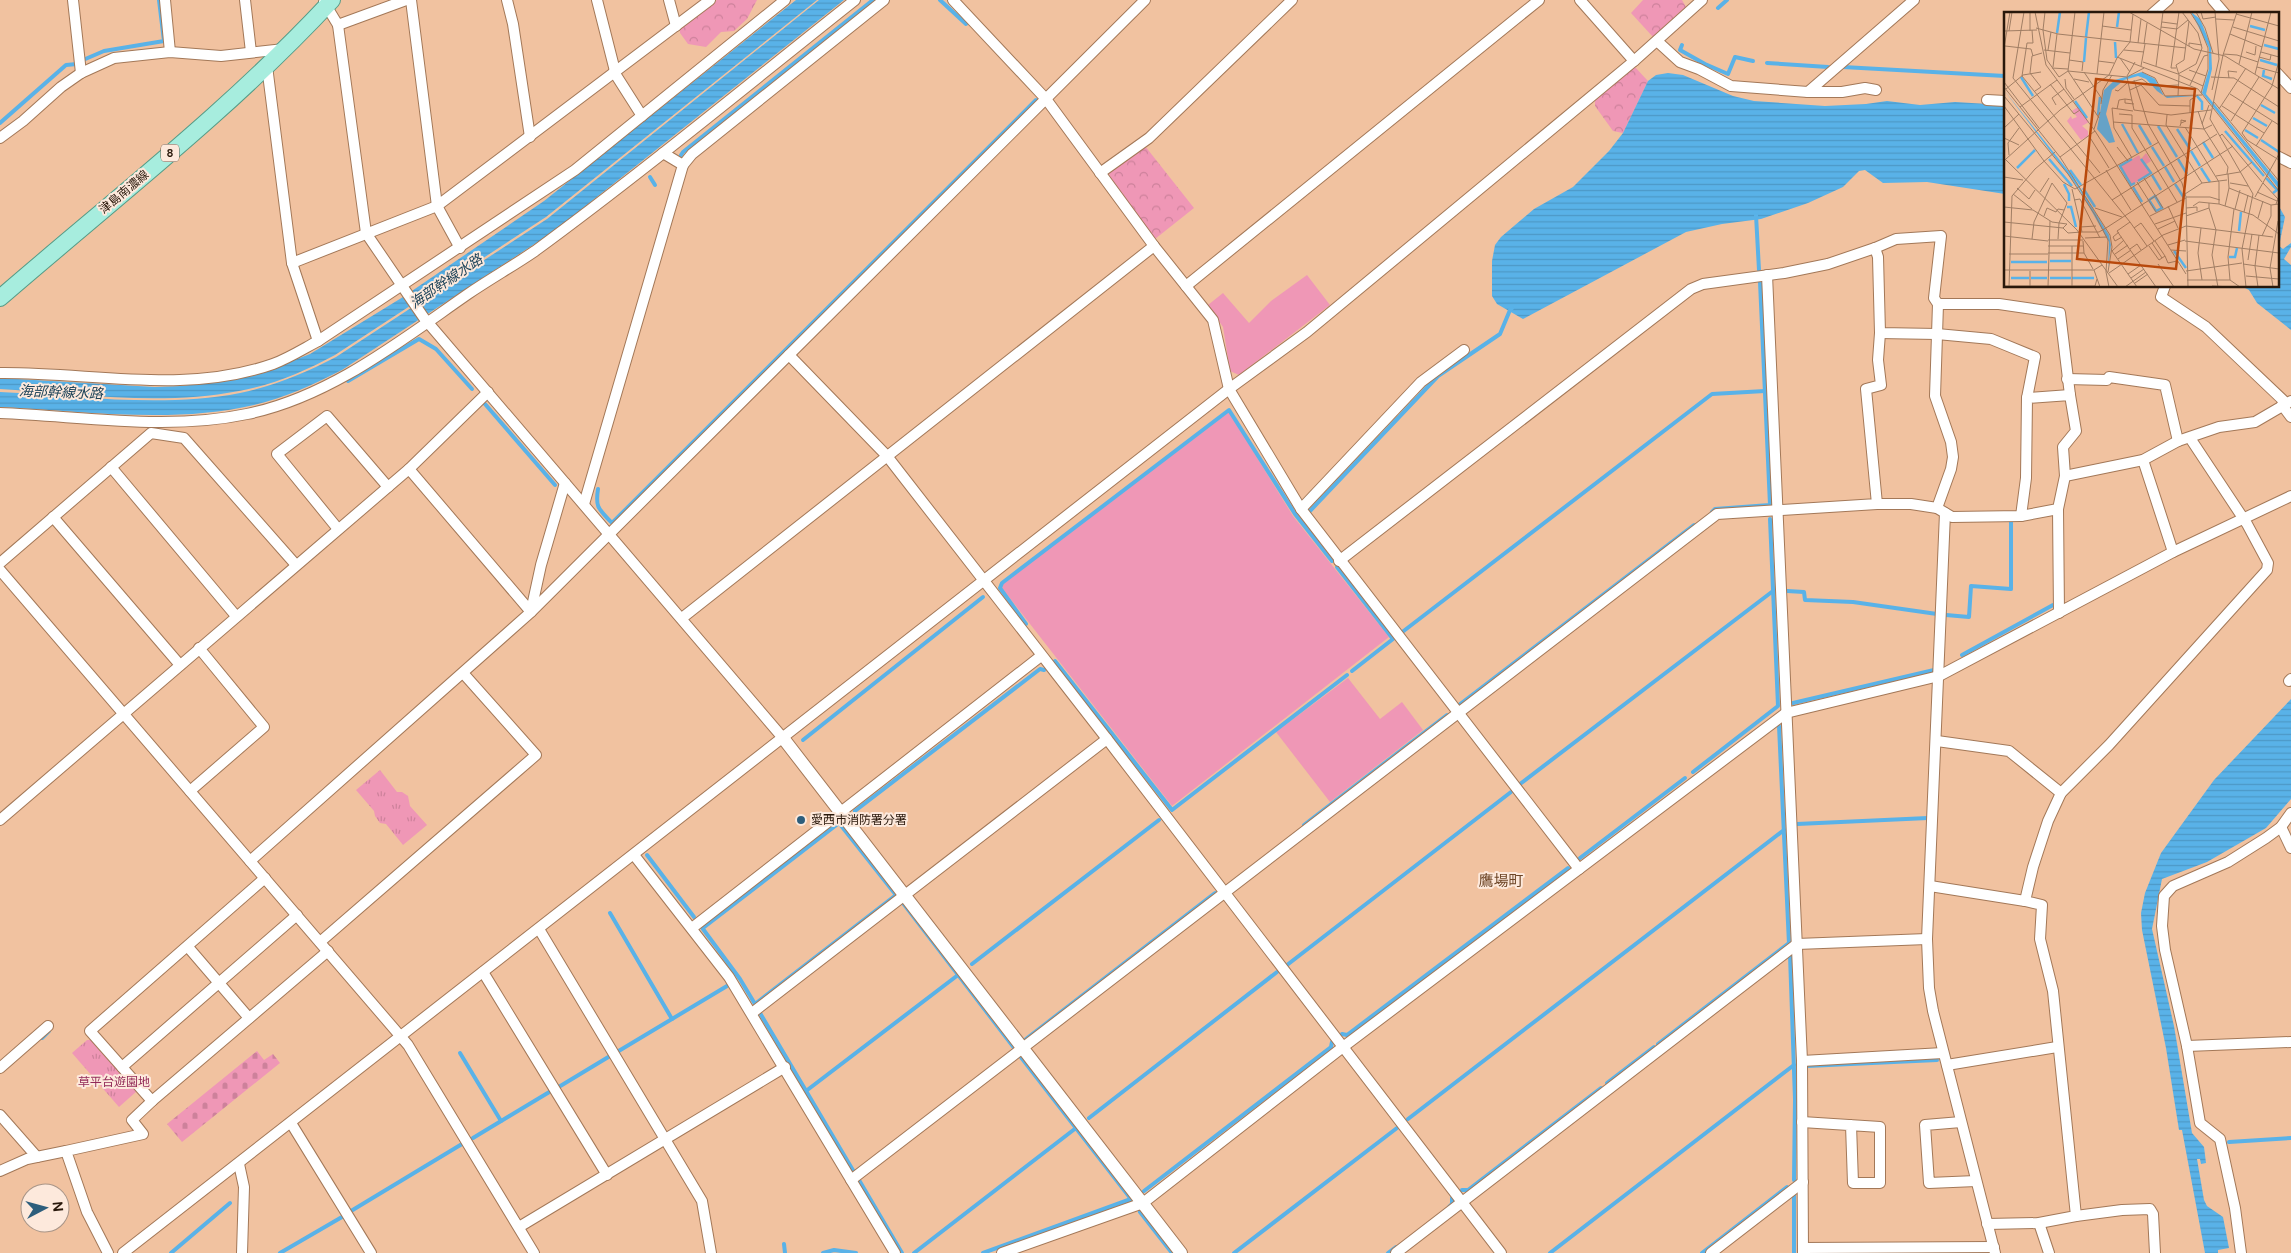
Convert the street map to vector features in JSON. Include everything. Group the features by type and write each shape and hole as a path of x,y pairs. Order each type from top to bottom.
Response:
{"main road":[{"name":"津島南濃線","path":"0,298 169,154 267,66 327,2"}],"street":[{"path":"73,0 81,73"},
{"path":"165,0 170,52"},
{"path":"245,0 251,52"},
{"path":"338,25 406,0"},
{"path":"411,0 437,206 460,248"},
{"path":"507,0 513,24 530,137"},
{"path":"596,0 614,72 642,116"},
{"path":"669,0 676,26"},
{"path":"292,263 437,206 710,0"},
{"path":"0,373 165,381 228,376 274,364 318,341 404,290 460,248 575,170 785,0"},
{"path":"0,413 154,422 200,421 246,415 305,396 346,376 426,320 533,252 663,153 855,0"},
{"path":"584,504 684,165 692,154 884,0"},
{"path":"953,0 1046,99 1154,246 1213,320 1229,389 1301,509 1339,561 1579,869"},
{"path":"250,860 531,612 1145,0"},
{"path":"1100,174 1149,138 1292,0"},
{"path":"1186,286 1539,0"},
{"path":"1580,0 1634,61"},
{"path":"123,1253 1229,389 1307,332 1634,61 1702,0"},
{"path":"1808,92 1914,0"},
{"path":"2154,12 2168,0"},
{"path":"2213,0 2224,12"},
{"path":"327,2 338,25 366,233 404,290 426,320 783,738 1181,1253"},
{"path":"1657,40 1680,62 1699,69 1731,86 1808,92 1842,92 1865,88 1876,90"},
{"path":"0,138 81,73 114,58 170,52 222,56 284,49"},
{"path":"267,66 292,263 318,341"},
{"path":"2278,74 2291,88"},
{"path":"1986,100 2004,101"},
{"path":"663,153 684,165"},
{"path":"2278,156 2291,163"},
{"path":"1339,561 1691,289 1703,284 1828,264 1896,239 1940,236 1934,298 1938,304 1935,396 1951,442 1953,457 1941,510 1937,740 1927,938 1929,988 1946,1065 1995,1250 1803,1250 1802,1061 1767,275"},
{"path":"682,618 1154,246"},
{"path":"1875,248 1878,257 1880,333 1878,360 1881,385 1866,389 1877,504"},
{"path":"2164,288 2161,297 2206,328 2286,403 2291,417"},
{"path":"1938,304 1999,304 2060,313 2067,379 2076,431 2063,447 2066,476 2058,509 2059,613"},
{"path":"1880,333 1937,334 1991,339 2036,356 2027,398 2026,478 2021,516"},
{"path":"1301,509 1421,382 1464,350"},
{"path":"789,355 887,456 1107,739 1501,1253"},
{"path":"2067,379 2107,380 2109,377 2164,385 2178,442"},
{"path":"1,817 409,469 488,392"},
{"path":"2027,398 2070,395"},
{"path":"2066,476 2143,460 2178,442 2219,427 2255,422 2286,403"},
{"path":"338,529 278,454 327,416 388,487"},
{"path":"0,563 151,433 154,422"},
{"path":"151,433 184,438 296,565"},
{"path":"2025,901 2032,868 2060,793 2108,745 2267,570 2268,563 2190,438"},
{"path":"2143,460 2173,552"},
{"path":"111,467 236,616"},
{"path":"409,469 531,612"},
{"path":"531,612 541,565 565,483"},
{"path":"1002,1253 1143,1203 1343,1047 1786,713 1939,676 2173,552 2241,518 2261,511 2291,496"},
{"path":"851,1180 1718,514 1877,504 1911,504 1941,510 1952,517 2021,516 2058,509"},
{"path":"53,517 180,665"},
{"path":"0,570 408,1045 534,1253"},
{"path":"190,791 264,727 199,648"},
{"path":"692,928 1041,656"},
{"path":"320,942 536,755 463,673"},
{"path":"752,1013 1107,739"},
{"path":"1937,740 2009,750 2060,793"},
{"path":"2241,1253 2235,1208 2220,1139 2200,1123 2187,1046 2165,950 2162,926 2164,896 2173,886 2228,862 2281,827 2291,813"},
{"path":"2281,827 2291,848"},
{"path":"634,855 729,977 785,1067 895,1253"},
{"path":"152,1101 90,1031 188,948 265,878"},
{"path":"1930,886 2025,901 2042,906 2040,939 2053,992 2057,1047 2076,1216"},
{"path":"122,1067 297,915"},
{"path":"539,929 702,1201 711,1253"},
{"path":"1396,1253 1797,944 1927,938"},
{"path":"188,948 249,1018"},
{"path":"0,1171 27,1159 143,1134 132,1120 328,951"},
{"path":"483,972 607,1175"},
{"path":"0,1068 48,1026"},
{"path":"2187,1046 2291,1042"},
{"path":"1946,1065 2057,1047"},
{"path":"1802,1061 1943,1053"},
{"path":"519,1227 785,1067"},
{"path":"0,1115 37,1157"},
{"path":"1802,1122 1851,1125 1880,1127 1880,1183 1853,1183 1851,1125"},
{"path":"1961,1122 1925,1125 1929,1183 1976,1181"},
{"path":"291,1123 371,1253"},
{"path":"66,1151 87,1212 108,1253"},
{"path":"239,1164 244,1186 242,1253"},
{"path":"1711,1253 1803,1182"},
{"path":"1987,1224 2039,1223 2122,1210 2150,1209 2153,1214 2155,1253"},
{"path":"2039,1223 2048,1253"}],"green space":[{"path":"717,0 757,0 747,19 734,31 721,32 706,47 688,44 680,33 680,28"},
{"path":"1643,0 1682,0 1686,7 1653,37 1631,13"},
{"path":"1634,66 1648,81 1623,133 1613,131 1595,106 1595,101"},
{"path":"1145,146 1194,208 1155,239 1110,180 1109,172"},
{"path":"1307,275 1330,305 1239,375 1230,371 1223,327 1208,305 1223,293 1249,323 1271,301"},
{"path":"1229,412 1293,516 1389,637 1172,806 1002,588 1003,584"},
{"path":"1348,678 1380,719 1402,702 1423,730 1330,802 1276,732"},
{"path":"380,770 397,792 402,792 408,796 410,806 427,825 403,845 386,824 380,823 374,811 356,790"},
{"name":"草平台遊園地","path":"87,1040 93,1040 137,1091 119,1107 72,1053"},
{"path":"257,1051 264,1060 273,1054 280,1063 182,1142 167,1124"}],"water":[{"name":"海部幹線水路","path":"796,0 817,0 546,217 335,355 312,367 288,377 252,388 180,398 120,398 0,389 0,378 155,387 182,386 253,376 310,354 403,297 544,201"},
{"path":"819,0 844,0 553,232 342,370 277,399 224,411 192,414 128,415 0,407 0,392 120,400 181,400 211,397 265,387 301,374 324,363 547,219"},
{"path":"1668,73 1683,75 1733,96 1754,101 1825,106 1887,101 1920,105 1955,102 2004,105 2004,194 1927,182 1883,183 1865,170 1859,171 1843,187 1808,203 1761,219 1722,224 1686,232 1523,319 1497,304 1492,296 1492,261 1495,245 1501,237 1534,209 1573,187 1609,151 1623,133 1648,81 1656,75"},
{"path":"2278,205 2285,217 2279,246 2283,249 2291,243 2291,247 2284,259 2291,265 2291,330 2257,303 2249,290 2245,288 2278,288"},
{"path":"2291,699 2291,799 2266,828 2207,862 2162,879 2152,929 2174,1026 2192,1133 2204,1147 2206,1163 2201,1164 2200,1159 2197,1159 2204,1200 2207,1206 2223,1217 2229,1248 2218,1250 2218,1253 2205,1253 2182,1130 2179,1130 2166,1048 2142,930 2141,913 2145,893 2161,853 2214,780"}],"waterway":[{"path":"83,60 104,51 164,41 159,0"},
{"path":"681,155 873,0"},
{"path":"940,0 966,24"},
{"path":"1718,8 1727,0"},
{"path":"1682,45 1680,50 1728,74 1735,57 1753,61"},
{"path":"1767,63 1828,67"},
{"path":"0,123 66,65 77,64"},
{"path":"1843,67 2004,76"},
{"path":"598,489 597,500 599,508 612,523 1036,100"},
{"path":"650,177 655,185"},
{"path":"1756,215 1759,270"},
{"path":"1712,512 1715,509 1770,505 1760,282"},
{"path":"1309,512 1438,376 1500,334 1512,308"},
{"path":"348,381 419,339 436,349 472,389"},
{"path":"1401,633 1712,394 1765,391"},
{"path":"485,404 555,485"},
{"path":"1026,624 1000,588 1002,583 1229,410 1295,514 1332,561"},
{"path":"1693,772 1778,706 1770,519"},
{"path":"1946,615 1969,617 1971,586 2011,589 2011,521"},
{"path":"1459,705 1694,525"},
{"path":"1337,567 1393,639 1352,671"},
{"path":"1520,784 1773,591"},
{"path":"1787,591 1804,592 1805,600 1853,602 1937,614"},
{"path":"803,740 983,597"},
{"path":"1962,655 2053,605"},
{"path":"1055,661 1172,810 1347,675"},
{"path":"855,811 1040,669 1044,670"},
{"path":"1793,703 1934,670"},
{"path":"1304,825 1447,715"},
{"path":"1779,726 1789,944"},
{"path":"1580,858 1685,778"},
{"path":"1287,965 1511,792"},
{"path":"1797,824 1928,818"},
{"path":"972,964 1159,820"},
{"path":"703,928 839,823 896,895 755,1004 740,979 703,929"},
{"path":"1408,1119 1784,830"},
{"path":"647,855 694,917"},
{"path":"1342,1034 1347,1035 1568,868"},
{"path":"1026,1039 1215,893"},
{"path":"903,903 1015,1049"},
{"path":"610,913 672,1019"},
{"path":"1658,1044 1789,943"},
{"path":"1790,955 1795,1099 1794,1180"},
{"path":"1089,1118 1277,972"},
{"path":"806,1091 958,975"},
{"path":"617,1052 727,986"},
{"path":"760,1013 854,1172"},
{"path":"42,1038 49,1031"},
{"path":"1144,1191 1331,1047 1332,1042"},
{"path":"1607,1083 1654,1047"},
{"path":"460,1053 501,1121"},
{"path":"557,1088 610,1056"},
{"path":"983,1253 1131,1199 1020,1056"},
{"path":"1807,1066 1937,1060"},
{"path":"1550,1253 1794,1065"},
{"path":"1462,1190 1468,1190 1601,1088"},
{"path":"473,1138 551,1091"},
{"path":"914,1253 1076,1128"},
{"path":"1234,1253 1397,1128"},
{"path":"2229,1142 2291,1138"},
{"path":"351,1211 462,1144"},
{"path":"859,1180 902,1253"},
{"path":"1702,1253 1787,1187"},
{"path":"1794,1195 1794,1253"},
{"path":"1449,1207 1452,1204 1452,1198"},
{"path":"171,1253 230,1203"},
{"path":"1140,1212 1172,1253"},
{"path":"280,1253 342,1217"},
{"path":"784,1244 785,1253"},
{"path":"1388,1253 1396,1247"},
{"path":"823,1253 834,1250 856,1253"}],"place":[{"name":"愛西市消防署分署","path":"801,820"}],"district":[{"name":"鷹場町","path":"1501,881"}]}
